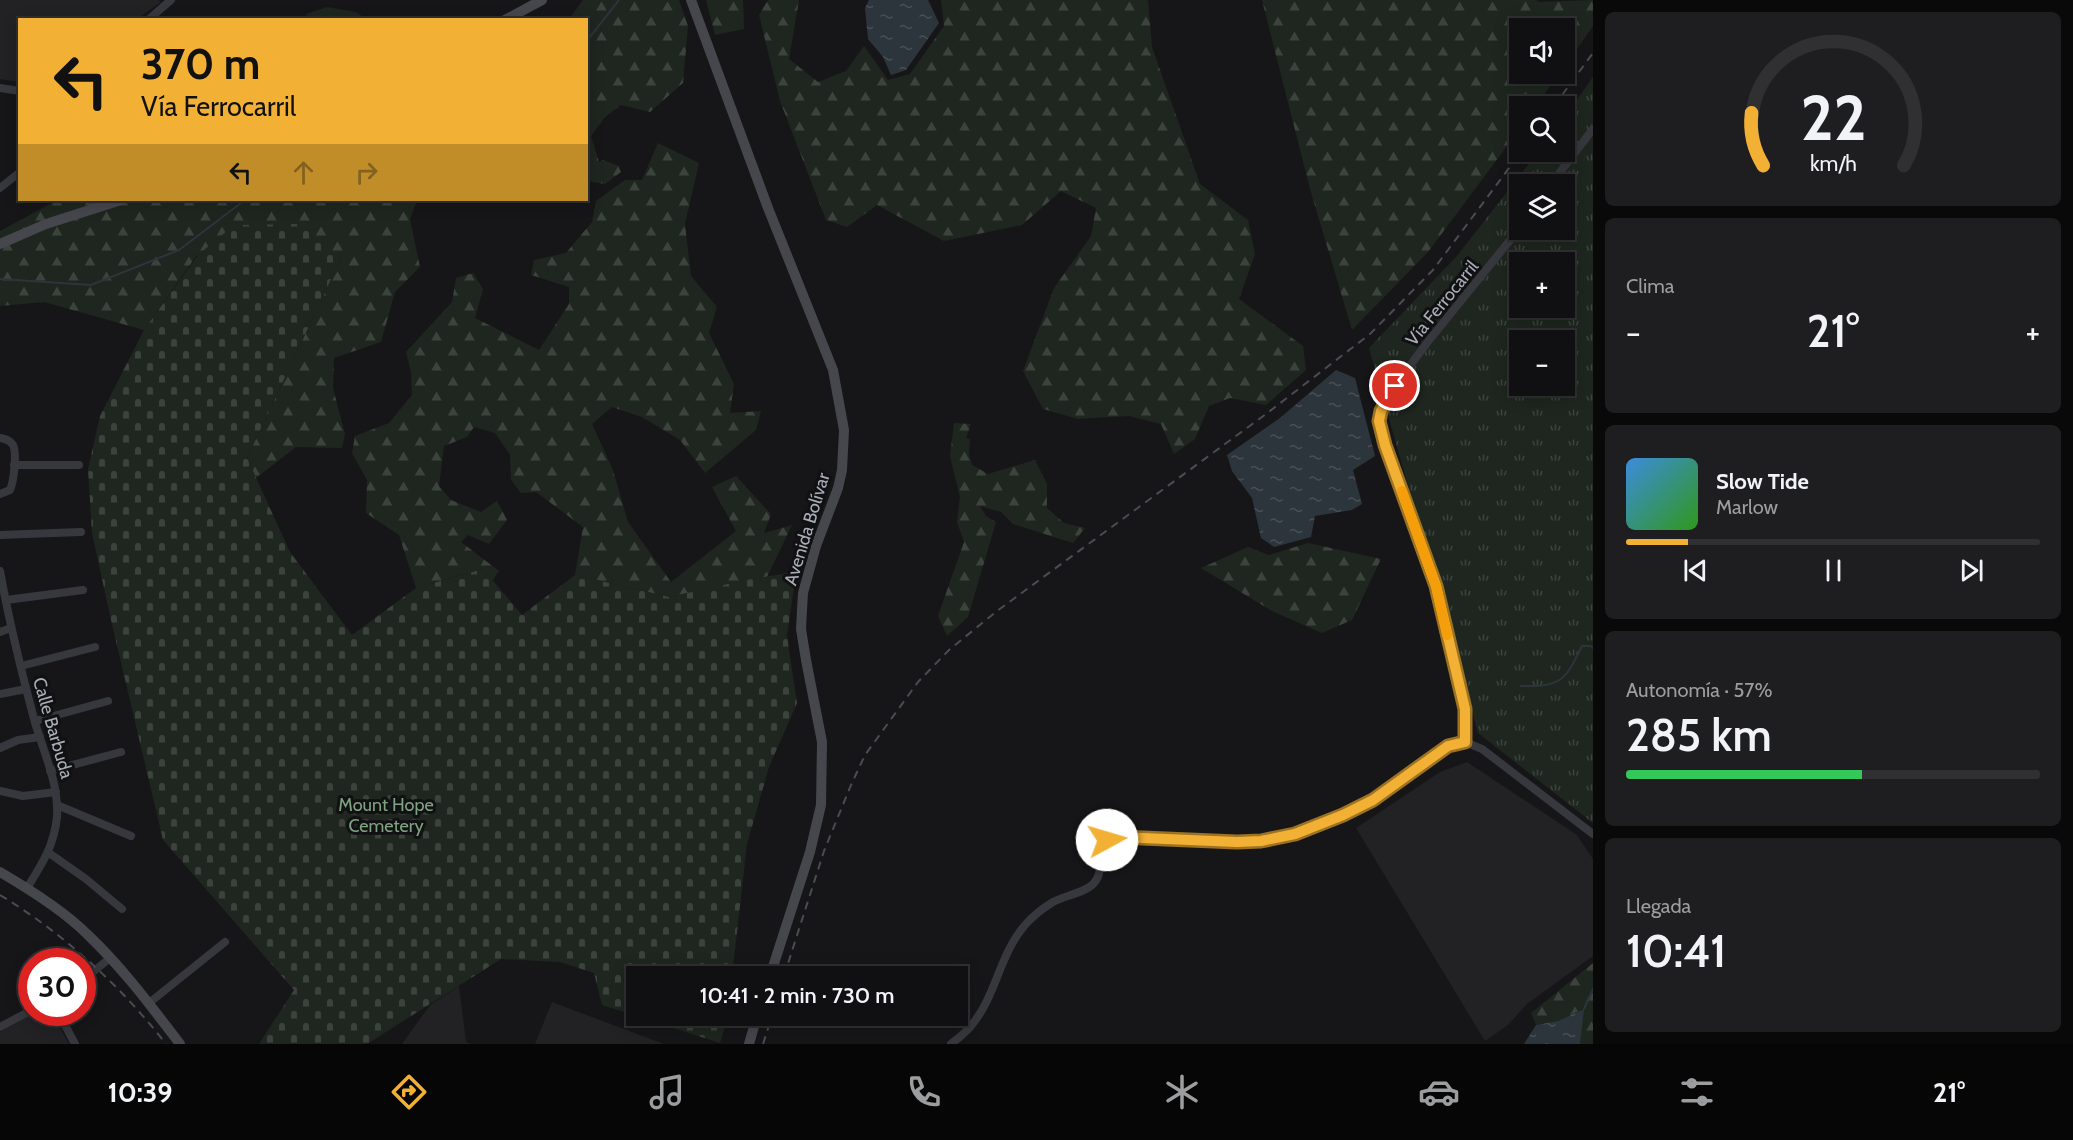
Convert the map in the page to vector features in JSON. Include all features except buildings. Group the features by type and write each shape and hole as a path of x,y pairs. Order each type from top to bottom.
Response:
{"main road":[{"path":"509,18 542,0"},
{"name":"Avenida Bolívar","path":"694,4 768,208 832,370 844,430 842,470 838,488 816,546 803,593 801,629 822,742 821,805 810,852 773,966"},
{"path":"0,244 46,224 118,201"},
{"path":"0,872 27,888 85,932 110,958 180,1044"},
{"path":"749,1044 755,1026"}],"street":[{"path":"150,18 171,0"},
{"path":"0,88 18,91"},
{"path":"1559,174 1593,129"},
{"path":"0,188 18,174"},
{"name":"Vía Ferrocarril","path":"1465,742 1465,709 1436,586 1385,445 1379,421 1381,411 1395,386 1510,240"},
{"path":"0,438 11,442 14,447 13,483 10,490 0,494"},
{"path":"14,465 79,465"},
{"path":"0,535 81,532"},
{"name":"Calle Barbuda","path":"0,571 11,628 34,721 56,792 54,837 49,853 27,888"},
{"path":"6,600 83,590"},
{"path":"0,632 11,628"},
{"path":"21,666 95,647"},
{"path":"0,694 26,688"},
{"path":"34,721 108,701"},
{"path":"0,748 18,740 40,737"},
{"path":"951,1044 976,1020 1005,956 1025,925 1053,902 1091,887 1097,880 1100,871 1100,851 1107,840 1119,837 1237,842 1261,841 1295,834 1373,800 1448,746 1465,742 1482,749 1593,834"},
{"path":"50,771 121,752"},
{"path":"0,791 23,796 56,792"},
{"path":"57,806 131,836"},
{"path":"49,853 86,879 122,909"},
{"path":"149,1004 225,942"},
{"path":"96,970 110,958"},
{"path":"0,1027 18,1017"},
{"path":"65,1026 75,1044"}],"shaded area":[{"path":"0,0 158,0 161,2 138,18 18,18 18,82 0,79"},
{"path":"1467,762 1577,835 1593,859 1593,956 1527,1004 1508,1025 1485,1041 1356,828 1440,772"},
{"path":"459,986 466,1042 471,1044 402,1044 430,1005"},
{"path":"552,1002 664,1044 535,1044"},
{"path":"18,1022 18,1026 59,1026 69,1044 0,1044 0,1032"}],"green space":[{"path":"583,0 679,0 688,26 683,83 650,112 621,105 605,117 591,136 599,162 603,160 619,166 621,172 605,184 588,181 588,18 570,18"},
{"path":"706,0 743,0 744,29 715,35"},
{"path":"768,0 799,0 789,59 818,82 846,71 864,46 888,80 910,74 944,26 941,0 1148,0 1152,47 1200,184 1248,220 1255,254 1239,299 1303,346 1306,370 1266,405 1230,398 1209,406 1195,439 1174,454 1161,424 1129,416 1078,419 1043,409 1023,371 1054,288 1091,236 1096,208 1061,191 1022,225 944,241 877,205 847,227 826,220 780,101 759,15"},
{"path":"1262,0 1536,0 1539,2 1593,0 1593,26 1575,52 1575,18 1509,18 1509,84 1552,84 1543,96 1509,96 1509,143 1428,252 1352,330 1310,189"},
{"path":"327,7 356,12 365,18 308,18 306,14"},
{"path":"1593,77 1593,823 1478,733 1369,348 1457,256 1509,189 1509,240 1575,240 1575,174 1521,174 1530,162 1575,162 1575,102"},
{"path":"658,143 699,163 685,224 691,276 717,307 709,333 734,384 730,413 761,411 756,430 705,473 680,440 642,417 612,407 592,424 613,470 628,522 671,582 736,531 712,487 736,476 771,514 764,533 792,525 767,577 669,597 575,575 583,527 536,492 521,493 511,480 510,455 495,433 474,427 467,437 444,446 439,486 451,500 481,512 497,501 507,520 489,544 468,535 461,542 499,571 492,581 482,569 416,588 399,535 366,513 367,480 352,453 355,436 389,423 412,395 411,372 406,352 452,302 456,278 473,273 483,289 475,318 539,350 569,304 569,287 531,275 534,260 566,253 592,222 596,201 625,180 642,180"},
{"path":"61,201 417,201 410,219 420,267 395,292 381,342 334,358 333,388 345,434 342,448 296,447 256,478 247,458 341,258 197,255 144,330 44,302 0,306 0,231 50,204"},
{"name":"Mount Hope Cemetery","path":"300,224 341,258 247,458 290,552 352,635 416,588 483,569 522,615 575,575 669,597 751,579 796,572 787,636 797,703 769,767 747,844 733,966 626,966 626,1013 602,1005 594,973 560,962 501,959 367,1044 259,1044 294,990 163,840 92,533 88,469 100,416 144,330 198,255 234,225"},
{"path":"954,423 971,424 966,438 970,439 969,454 972,465 988,474 1035,460 1047,484 1047,508 1064,523 1085,528 1073,543 1013,524 1001,512 980,506 986,516 996,522 968,617 947,636 938,616 964,542 957,522 960,497 950,456"},
{"path":"1308,543 1381,559 1352,620 1322,633 1272,611 1201,568 1248,547 1269,555"},
{"path":"1593,963 1593,1044 1580,1044 1583,1009 1558,1021 1536,1025 1531,1013"},
{"path":"667,1026 725,1026 720,1043"}],"water":[{"path":"869,0 928,0 939,23 906,70 891,75 883,57 868,39 865,8"},
{"path":"1336,370 1355,378 1375,456 1353,470 1362,504 1352,510 1315,516 1311,537 1274,547 1261,538 1252,498 1232,471 1227,455 1280,418"},
{"path":"1584,1009 1580,1044 1524,1044 1536,1025 1558,1021"}],"waterway":[{"path":"588,39 619,0"},
{"path":"0,279 91,285 179,250 244,201"},
{"path":"1521,686 1553,683 1566,674 1582,646 1593,648"},
{"path":"1584,1009 1593,989"}],"railway":[{"path":"1561,96 1593,53"},
{"path":"787,966 824,851 851,785 865,755 918,682 949,650 997,611 1266,414 1370,334 1433,270 1514,162"},
{"path":"0,895 46,926 90,962 130,1002 166,1044"},
{"path":"763,1044 769,1026"}],"slow traffic":[{"path":"1402,491 1436,586 1447,635"}],"route":[{"path":"1107,840 1119,837 1237,842 1261,841 1295,834 1373,800 1448,746 1465,742 1465,709 1436,586 1385,445 1379,421 1381,411 1395,386"}]}
